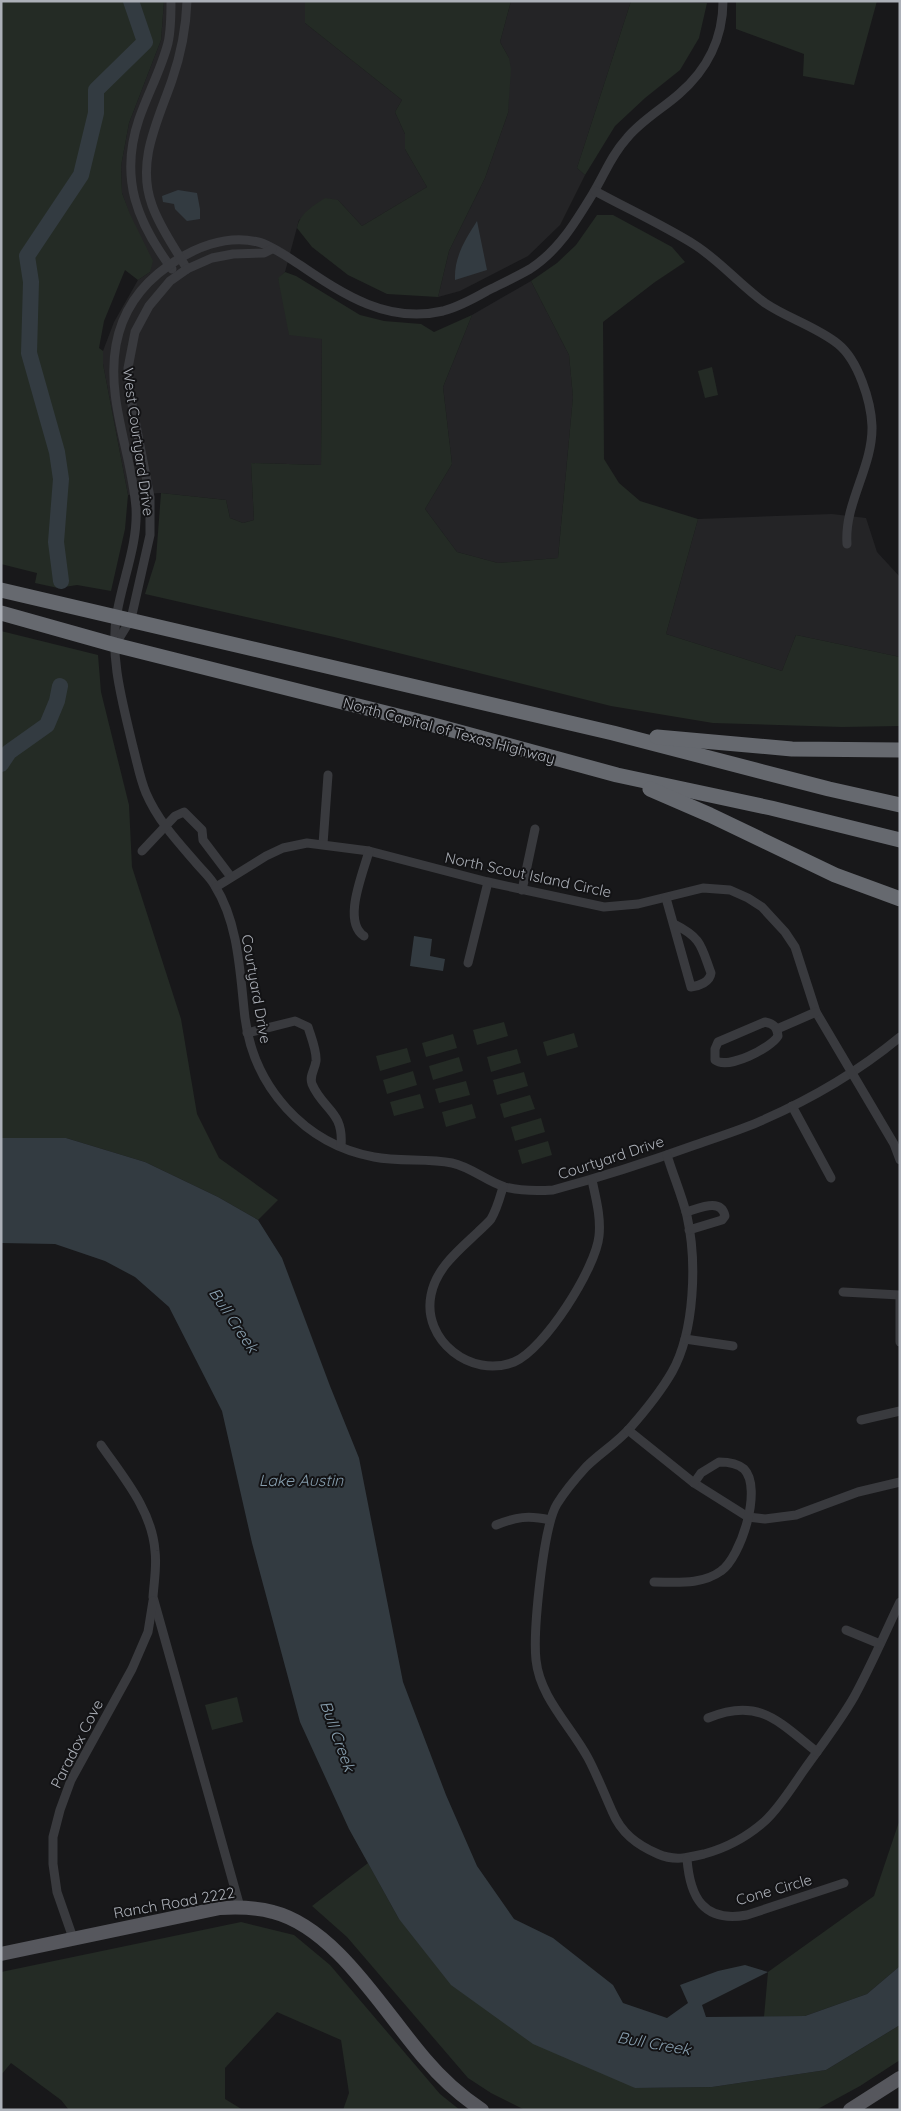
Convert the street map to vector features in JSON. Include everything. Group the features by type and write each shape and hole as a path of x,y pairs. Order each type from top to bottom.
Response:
{"highway":[{"path":"1,590 132,619 613,733 829,789 900,805"},
{"name":"North Capital of Texas Highway","path":"1,613 115,645 430,724 617,775 770,808 900,840"},
{"path":"613,733 792,749 900,750"},
{"path":"617,775 710,815 835,875 900,900"}],"main road":[{"name":"Ranch Road 2222","path":"1,1954 220,1908 240,1907 274,1912 304,1925 332,1946 426,2060 464,2097 482,2110"},
{"path":"850,2110 900,2078"}],"street":[{"path":"171,1 168,41 155,82 140,118 133,141 130,165 132,186 140,217 151,239 177,276"},
{"path":"186,269 151,204 147,184 146,161 151,136 180,54 186,29 187,1"},
{"name":"West Courtyard Drive","path":"115,645 116,616 133,544 136,514 116,396 114,366 116,342 134,300 147,283 190,251 211,244 236,240 265,243 322,280 372,307 390,313 409,316 440,312 469,300 532,268 568,234 595,190 613,153 636,127 677,96 693,81 713,54 723,18 723,1"},
{"path":"595,190 696,246 765,302 838,344 850,358 862,382 870,405 872,428 870,444 846,528 847,544"},
{"name":"West Courtyard Drive","path":"115,645 132,619 150,535 150,497 130,394 128,368 135,332 149,306 170,281 186,269 212,258 233,254 264,253 272,249"},
{"path":"116,396 130,394"},
{"name":"Courtyard Drive","path":"115,645 116,670 144,789 165,828 216,887 228,915 236,947 247,1033 256,1064 267,1085 308,1129 341,1146 374,1157 454,1163 504,1187 533,1191 553,1190 592,1180 762,1120 852,1073 900,1038"},
{"path":"323,844 328,775"},
{"path":"142,851 175,816 184,812 202,830 203,840 232,877"},
{"path":"522,890 535,829"},
{"name":"North Scout Island Circle","path":"216,887 265,856 283,848 307,843 369,852 488,882 604,908 666,898 703,888 730,890 762,907 775,920 795,948 816,1012 894,1144 900,1160"},
{"path":"364,936 358,932 353,914 369,852"},
{"path":"468,963 488,882"},
{"path":"666,898 691,987 706,982 710,978 711,973 699,941 690,932 674,924"},
{"path":"778,1029 816,1012"},
{"path":"247,1033 295,1021 308,1026 316,1062 311,1079 313,1086 338,1120 342,1132 341,1146"},
{"path":"765,1022 772,1023 778,1029 778,1036 772,1044 730,1064 719,1063 715,1060 715,1049 718,1042 765,1022"},
{"path":"792,1106 831,1178"},
{"path":"666,1155 686,1212 689,1230 690,1310 685,1339 672,1371 628,1430 587,1467 556,1506 550,1520 541,1578 535,1642 536,1662 542,1683 551,1702 587,1756 618,1824 638,1844 668,1858 687,1859 737,1842 766,1820 836,1726 854,1696 900,1602"},
{"path":"504,1187 491,1219 448,1261 438,1275 431,1295 430,1315 438,1336 447,1348 461,1358 478,1365 492,1366 514,1362 531,1350 553,1325 582,1282 592,1263 599,1238 600,1216 592,1180"},
{"path":"686,1212 714,1205 720,1206 724,1210 725,1216 722,1220 689,1230"},
{"path":"843,1292 900,1297 900,1342"},
{"path":"685,1339 733,1346"},
{"path":"860,1420 900,1411"},
{"path":"628,1430 694,1482 748,1517 777,1519 796,1515 858,1492 900,1482"},
{"path":"101,1445 136,1496 150,1522 155,1550 153,1597 240,1907"},
{"path":"654,1582 698,1581 721,1572 730,1564 737,1550 748,1517 751,1500 749,1478 744,1470 737,1465 718,1462 701,1473 694,1482"},
{"path":"496,1525 512,1519 533,1516 550,1520"},
{"name":"Paradox Cove","path":"73,1938 58,1892 53,1837 60,1810 72,1780 132,1669 148,1632 153,1597"},
{"path":"846,1630 880,1644"},
{"path":"708,1718 726,1711 761,1712 776,1721 816,1752"},
{"name":"Cone Circle","path":"687,1859 692,1891 705,1908 717,1914 738,1917 747,1915 844,1883"}],"shaded area":[{"path":"1,1 164,1 161,40 129,123 121,166 122,193 153,261 150,272 138,280 125,270 104,321 99,348 103,351 103,364 128,495 125,529 111,591 77,585 58,588 35,583 37,573 1,564"},
{"path":"164,1 305,1 305,23 402,100 395,112 405,134 405,149 427,187 362,226 338,200 299,220 285,272 278,279 322,338 321,465 251,463 254,520 243,523 230,518 226,500 161,493 128,495 103,364 103,351 114,322 138,280 150,272 122,193 121,166 129,123 161,40"},
{"path":"305,1 511,1 500,42 509,58 511,69 508,113 485,178 449,251 438,297 387,294 348,275 312,247 297,228 304,214 325,198 338,200 362,226 427,187 405,149 405,134 395,112 402,100 305,23"},
{"path":"511,1 631,1 577,168 585,175 560,225 528,256 460,291 438,297 449,251 485,178 508,113 509,58 500,42"},
{"path":"631,1 707,3 699,38 680,70 645,98 615,126 585,175 577,168"},
{"path":"736,1 877,1 854,85 803,76 804,54 736,29"},
{"path":"597,215 613,215 672,247 685,262 655,282 603,322 604,459 619,483 640,501 698,519 666,634 782,671 796,635 900,657 900,726 842,727 713,723 611,706 334,637 145,594 156,559 161,493 226,500 230,518 243,523 254,520 251,463 321,465 322,339 289,335 278,278 285,272 296,276 360,315 384,321 421,324 434,332 472,315 443,387 452,464 425,509 457,552 498,563 558,558 573,397 569,355 531,281 557,263 576,245"},
{"path":"531,281 569,355 573,397 558,558 498,563 457,552 425,509 452,464 443,387 472,315"},
{"path":"712,367 718,395 705,398 698,371"},
{"path":"832,514 866,518 877,552 900,577 900,657 796,635 782,671 666,634 698,519"},
{"path":"1,631 98,655 101,692 129,805 132,867 181,1019 197,1114 219,1158 278,1200 258,1220 218,1197 145,1162 66,1138 1,1138"},
{"path":"504,1022 508,1036 477,1045 473,1030"},
{"path":"574,1033 578,1047 547,1056 543,1042"},
{"path":"453,1034 457,1048 426,1057 422,1043"},
{"path":"407,1048 411,1062 380,1071 376,1056"},
{"path":"517,1049 521,1063 491,1072 487,1057"},
{"path":"459,1057 463,1071 433,1080 429,1066"},
{"path":"413,1071 417,1085 387,1094 383,1080"},
{"path":"524,1072 528,1086 497,1095 493,1080"},
{"path":"466,1081 470,1095 439,1103 435,1089"},
{"path":"420,1094 424,1108 394,1116 390,1102"},
{"path":"530,1095 535,1109 504,1118 500,1104"},
{"path":"472,1104 476,1118 446,1127 442,1112"},
{"path":"541,1118 545,1132 515,1141 511,1127"},
{"path":"548,1141 552,1155 522,1164 518,1150"},
{"path":"237,1697 243,1722 212,1730 205,1705"},
{"path":"900,1819 900,1966 867,1994 805,2016 764,2017 768,1972 874,1896"},
{"path":"368,1863 399,1919 635,2088 712,2087 826,2070 900,2025 900,2060 860,2086 816,2110 525,2110 491,2093 468,2078 347,1937 312,1906"},
{"path":"241,1922 294,1935 330,1965 440,2094 460,2110 343,2110 349,2093 341,2040 277,2012 225,2068 225,2099 243,2110 69,2110 61,2100 11,2063 1,2075 1,1972"}],"water":[{"path":"178,190 197,193 200,219 187,221 175,209 174,204 163,202 162,196"},
{"path":"477,221 487,270 455,280 458,256"},
{"path":"414,936 432,939 430,956 445,959 443,971 410,966"},
{"name":"Lake Austin","path":"1,1138 66,1138 145,1162 218,1197 258,1220 282,1258 359,1458 403,1682 446,1795 477,1866 514,1919 553,1938 613,1985 623,2003 667,2018 688,2003 680,1985 718,1971 745,1965 768,1972 702,2005 706,2017 805,2016 867,1994 900,1966 900,2025 826,2070 712,2087 635,2088 533,2044 451,1985 399,1919 349,1829 300,1722 252,1543 222,1411 169,1307 135,1277 105,1261 55,1244 1,1243"}],"waterway":[{"path":"61,581 56,542 61,479 57,452 29,353 31,282 27,256 81,175 96,113 96,90 145,42 131,1"},
{"path":"1,764 9,752 47,725 57,701 60,686"}],"water label":[{"name":"Bull Creek","path":"234,1320"},
{"name":"Bull Creek","path":"338,1736"},
{"name":"Bull Creek","path":"654,2043"}]}
